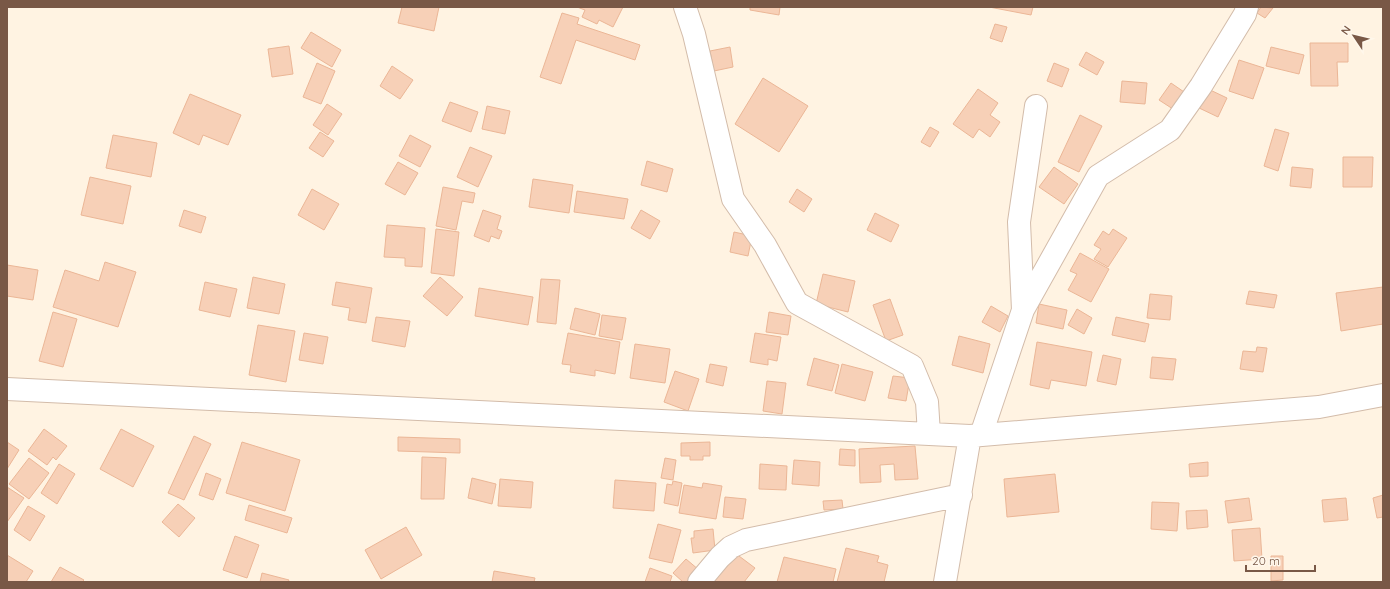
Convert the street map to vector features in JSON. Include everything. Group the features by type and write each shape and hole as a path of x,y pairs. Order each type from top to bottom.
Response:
{"street":[{"path":"685,7 694,34 733,199 765,245 797,303 912,366 927,402 929,434"},
{"path":"945,582 960,495 976,435 1023,310 1098,176 1170,130 1201,86 1245,14 1247,7"},
{"path":"1023,310 1020,222 1036,106"},
{"path":"7,389 929,434 976,435 1319,407 1383,395"},
{"path":"699,582 720,557 731,547 746,540 960,495"}],"building":[{"path":"402,7 439,7 434,31 398,23"},
{"path":"577,7 623,7 613,27 599,20 597,24 582,17 585,10"},
{"path":"750,7 780,7 779,15 750,10"},
{"path":"989,7 1033,7 1031,15"},
{"path":"1261,7 1273,8 1265,18 1257,13"},
{"path":"562,13 579,18 577,24 640,45 635,60 576,40 561,84 540,77"},
{"path":"995,24 1007,27 1002,42 990,38"},
{"path":"311,32 341,50 332,67 301,48"},
{"path":"1310,43 1348,43 1348,62 1337,62 1338,86 1311,86"},
{"path":"289,46 293,74 272,77 268,49"},
{"path":"730,47 733,67 714,71 710,51"},
{"path":"1271,47 1304,55 1299,74 1266,66"},
{"path":"1086,52 1104,62 1097,75 1079,65"},
{"path":"1239,60 1264,68 1253,99 1229,91"},
{"path":"317,63 335,71 321,104 303,97"},
{"path":"1054,63 1069,69 1062,87 1047,81"},
{"path":"392,66 413,80 400,99 380,86"},
{"path":"763,78 808,106 779,152 735,124"},
{"path":"1122,81 1147,83 1145,104 1120,102"},
{"path":"1171,83 1187,94 1176,111 1159,100"},
{"path":"1206,88 1227,98 1218,117 1197,107"},
{"path":"978,89 998,103 990,115 1000,122 990,137 979,129 973,138 953,124"},
{"path":"190,94 241,115 228,145 203,135 199,145 173,133"},
{"path":"450,102 478,112 471,132 442,121"},
{"path":"327,104 342,114 328,135 313,125"},
{"path":"487,106 510,111 505,134 482,129"},
{"path":"1080,115 1102,126 1079,172 1058,162"},
{"path":"930,127 939,132 930,147 921,142"},
{"path":"1275,129 1289,133 1278,171 1264,166"},
{"path":"320,132 334,141 323,157 309,148"},
{"path":"113,135 157,143 151,177 106,168"},
{"path":"410,135 431,146 420,167 399,156"},
{"path":"470,147 492,156 478,187 457,177"},
{"path":"1343,157 1373,157 1372,187 1343,187"},
{"path":"647,161 673,169 667,192 641,185"},
{"path":"398,162 418,173 405,195 385,184"},
{"path":"1054,167 1078,184 1064,204 1039,187"},
{"path":"1292,167 1313,169 1311,188 1290,186"},
{"path":"90,177 131,186 123,224 81,215"},
{"path":"533,179 573,185 569,213 529,207"},
{"path":"443,187 475,193 473,203 462,201 456,230 436,226"},
{"path":"312,189 339,204 324,230 298,215"},
{"path":"797,189 812,199 804,212 789,202"},
{"path":"577,191 628,199 624,219 574,212"},
{"path":"184,210 206,217 201,233 179,226"},
{"path":"483,210 501,216 497,229 502,231 499,239 491,236 489,242 474,236"},
{"path":"641,210 660,221 650,239 631,228"},
{"path":"875,213 899,225 891,242 867,230"},
{"path":"387,225 425,228 422,267 405,266 405,258 384,257"},
{"path":"436,229 459,232 454,276 431,273"},
{"path":"1113,229 1127,238 1108,267 1094,259 1101,249 1094,245 1103,231 1109,235"},
{"path":"734,232 752,236 748,256 730,252"},
{"path":"1080,253 1109,269 1091,302 1068,290 1077,274 1070,271"},
{"path":"105,262 136,272 118,327 53,307 65,270 99,281"},
{"path":"7,265 38,270 33,300 7,296"},
{"path":"823,274 855,281 848,312 816,304"},
{"path":"253,277 285,284 279,314 247,308"},
{"path":"440,277 463,297 447,316 423,296"},
{"path":"541,279 560,280 556,324 537,322"},
{"path":"205,282 237,289 230,317 199,310"},
{"path":"336,282 372,288 366,323 348,320 350,308 332,305"},
{"path":"1383,287 1383,324 1341,331 1336,293"},
{"path":"479,288 533,297 528,325 475,316"},
{"path":"1249,291 1277,295 1274,308 1246,304"},
{"path":"1150,294 1172,296 1170,320 1147,318"},
{"path":"890,299 903,335 886,341 873,305"},
{"path":"1039,304 1067,310 1063,329 1036,323"},
{"path":"991,306 1008,316 1000,332 982,322"},
{"path":"575,308 600,314 595,335 570,329"},
{"path":"1077,309 1092,318 1084,334 1068,325"},
{"path":"53,312 77,319 63,367 39,361"},
{"path":"769,312 791,316 788,335 766,332"},
{"path":"602,315 626,318 622,340 599,336"},
{"path":"376,317 410,321 405,347 372,341"},
{"path":"1116,317 1149,324 1145,342 1112,335"},
{"path":"258,325 295,331 286,382 249,375"},
{"path":"304,333 328,337 323,364 299,360"},
{"path":"568,333 620,342 615,374 595,370 595,376 570,372 571,365 562,364"},
{"path":"755,333 781,337 777,361 768,359 768,365 750,362"},
{"path":"959,336 990,344 983,373 952,365"},
{"path":"1037,342 1092,352 1086,386 1051,380 1049,389 1030,385"},
{"path":"635,344 670,349 665,383 630,378"},
{"path":"1257,347 1267,348 1263,372 1240,369 1243,351 1256,352"},
{"path":"1103,355 1121,359 1116,385 1097,381"},
{"path":"1152,357 1176,359 1173,380 1150,378"},
{"path":"814,358 839,365 832,391 807,385"},
{"path":"710,364 727,367 723,386 706,382"},
{"path":"842,364 873,372 865,401 835,393"},
{"path":"675,371 699,379 688,411 664,402"},
{"path":"893,376 910,378 906,401 888,398"},
{"path":"767,381 786,383 782,414 763,411"},
{"path":"44,429 67,446 56,460 53,457 47,465 28,451"},
{"path":"121,429 154,446 133,487 100,469"},
{"path":"194,436 211,444 184,500 168,493"},
{"path":"398,437 460,439 460,453 398,451"},
{"path":"7,442 19,450 7,469"},
{"path":"242,442 300,460 285,511 226,493"},
{"path":"710,442 710,456 703,456 703,460 690,460 690,456 681,456 681,443"},
{"path":"915,446 918,479 895,480 894,464 880,465 881,482 860,483 859,449"},
{"path":"840,449 855,450 855,466 839,465"},
{"path":"422,457 446,458 444,499 421,499"},
{"path":"29,458 49,473 29,499 9,484"},
{"path":"665,458 676,460 673,480 661,478"},
{"path":"794,460 820,462 819,486 792,484"},
{"path":"1208,462 1208,476 1190,477 1189,464"},
{"path":"59,464 75,474 57,504 41,493"},
{"path":"760,464 787,466 786,490 759,489"},
{"path":"206,473 221,479 213,500 199,495"},
{"path":"1055,474 1059,512 1007,517 1004,479"},
{"path":"472,478 496,484 492,504 468,498"},
{"path":"500,479 533,482 531,508 498,506"},
{"path":"615,480 656,483 654,511 613,508"},
{"path":"673,481 682,483 678,506 664,503 667,484 672,485"},
{"path":"703,483 722,486 716,519 679,513 684,485 702,488"},
{"path":"7,487 24,498 7,522"},
{"path":"1383,495 1383,517 1377,518 1373,498"},
{"path":"725,497 746,499 743,519 723,517"},
{"path":"1249,498 1252,520 1228,523 1225,501"},
{"path":"1346,498 1348,520 1324,522 1322,500"},
{"path":"842,500 843,509 824,510 823,501"},
{"path":"1152,502 1179,503 1177,531 1151,529"},
{"path":"178,504 195,518 179,537 162,522"},
{"path":"249,505 292,518 287,533 245,520"},
{"path":"28,506 45,516 30,541 14,530"},
{"path":"1207,510 1208,527 1187,529 1186,511"},
{"path":"658,524 681,530 672,563 649,558"},
{"path":"406,527 422,555 381,579 365,550"},
{"path":"1260,528 1262,559 1234,561 1232,530"},
{"path":"713,529 715,550 693,553 691,538 694,538 694,531"},
{"path":"235,536 259,545 247,578 223,570"},
{"path":"846,548 879,556 877,562 888,565 884,582 837,582"},
{"path":"735,553 755,568 744,582 713,582"},
{"path":"7,555 33,571 26,582 7,582"},
{"path":"1271,556 1283,556 1283,580 1271,581"},
{"path":"784,557 836,569 833,582 777,582"},
{"path":"686,559 699,570 690,582 683,582 673,573"},
{"path":"60,567 84,580 82,582 51,582"},
{"path":"650,568 672,576 670,582 645,582"},
{"path":"494,571 535,578 534,582 492,582"},
{"path":"262,573 289,580 288,582 260,582"}]}
